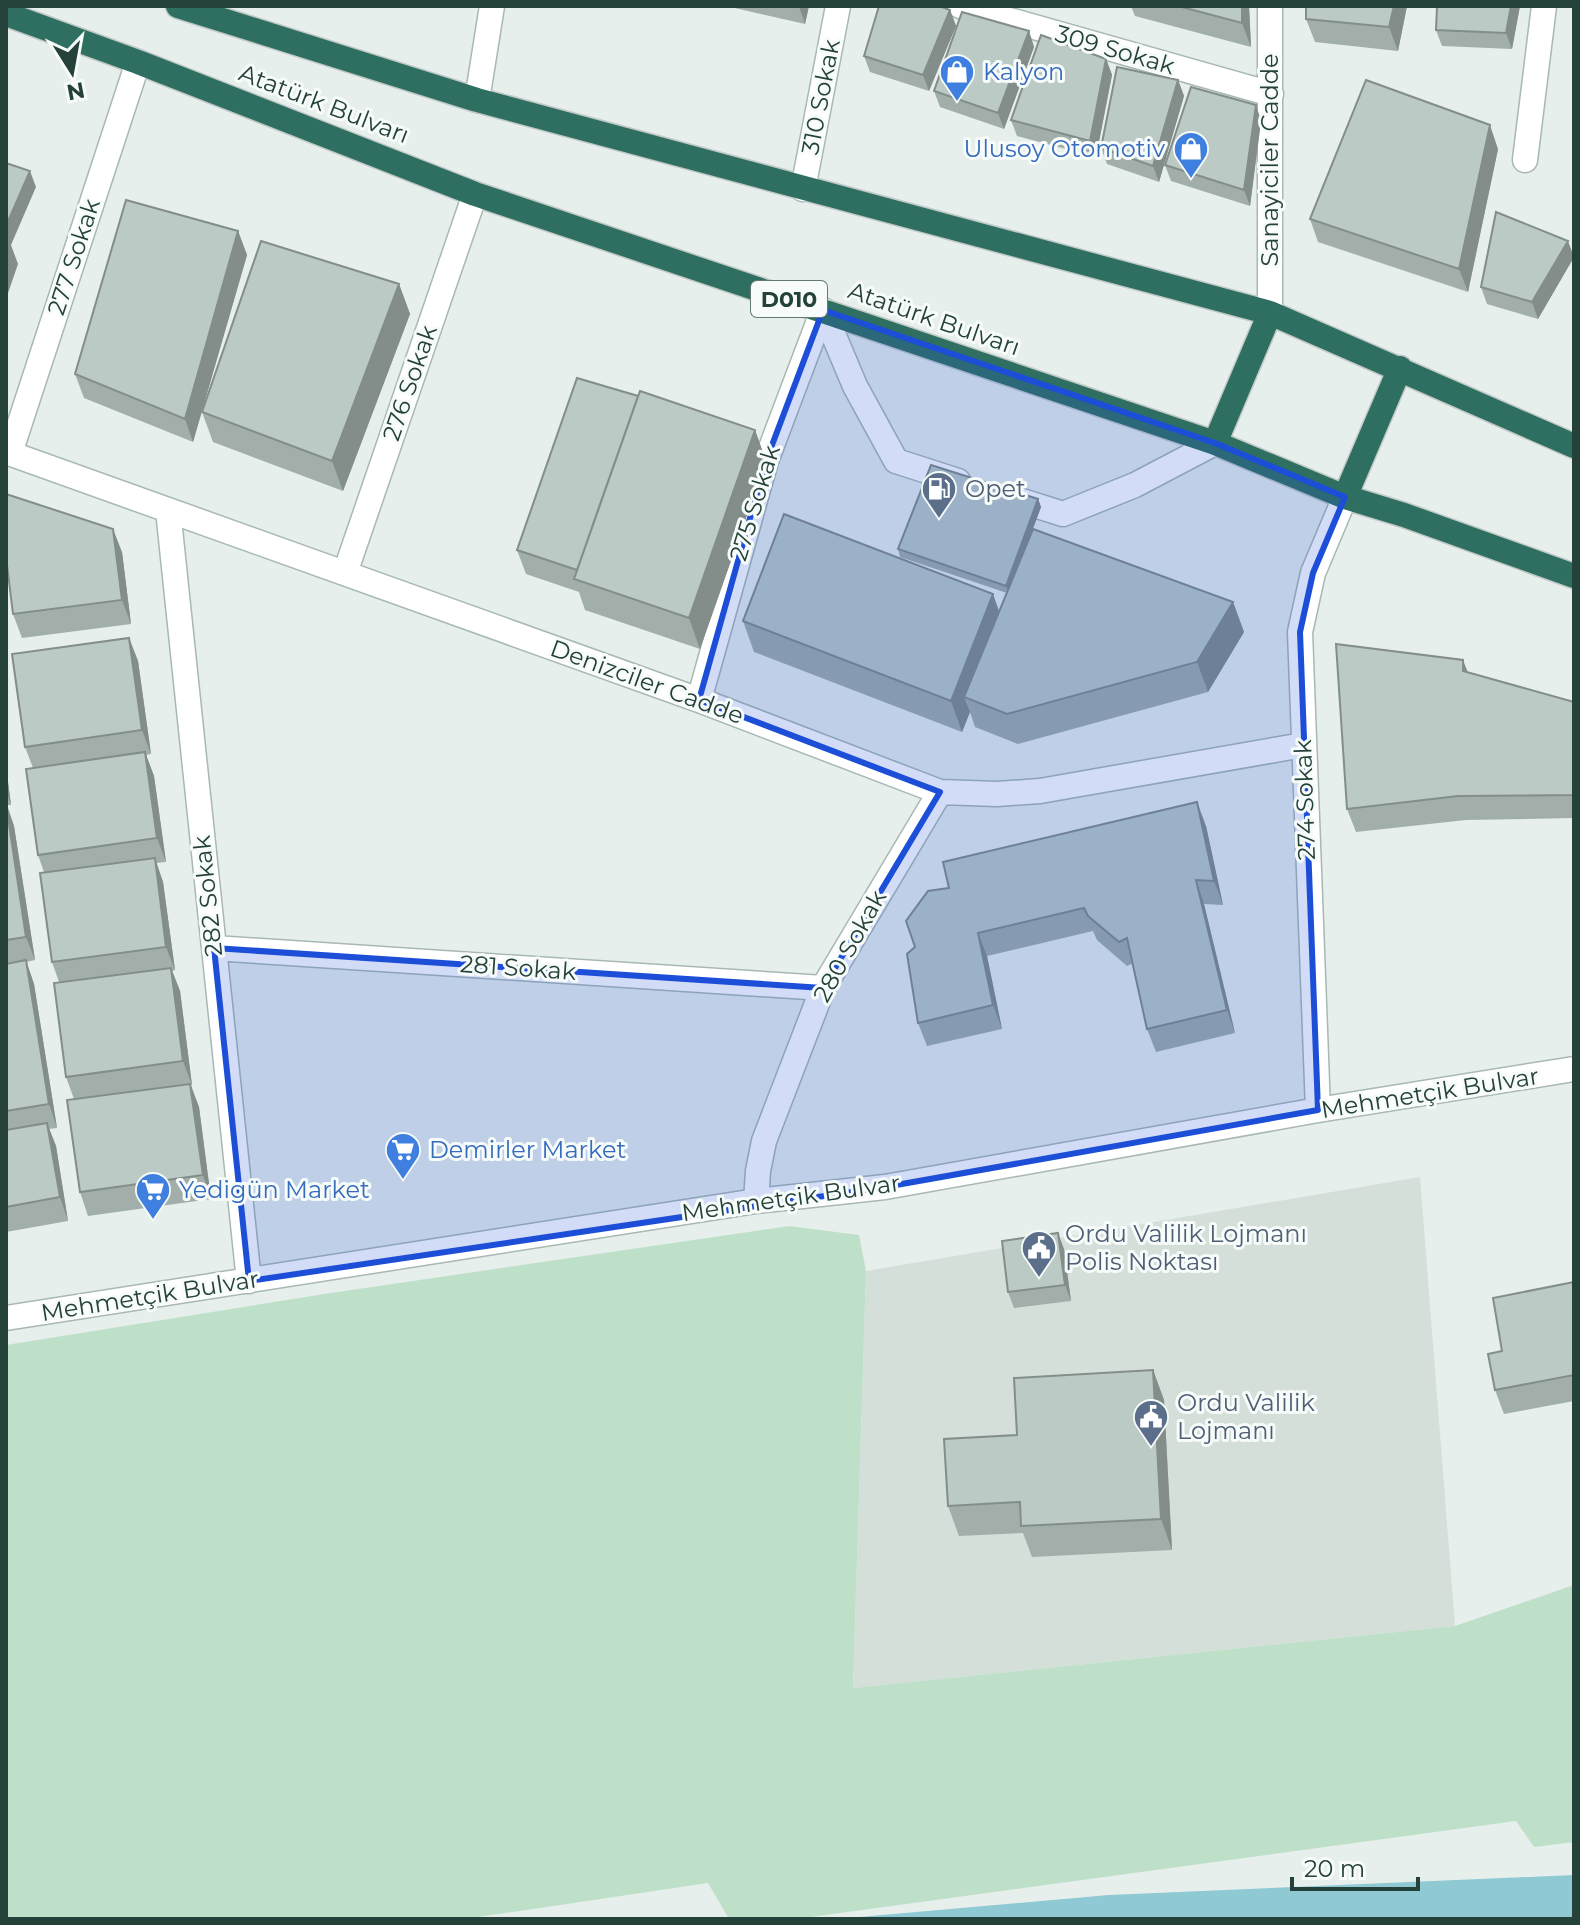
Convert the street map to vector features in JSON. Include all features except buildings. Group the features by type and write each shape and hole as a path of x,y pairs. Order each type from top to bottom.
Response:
{"highway":[{"name":"Atatürk Bulvarı","path":"178,6 477,100 1270,313 1574,446"},
{"name":"Atatürk Bulvarı","path":"6,14 138,62 475,194 1215,443 1345,497 1574,576"},
{"path":"1215,443 1270,313"},
{"path":"1345,497 1400,368"}],"street":[{"path":"477,100 492,6"},
{"name":"310 Sokak","path":"803,189 838,6"},
{"name":"309 Sokak","path":"960,6 1271,94"},
{"name":"Sanayiciler Cadde","path":"1270,6 1270,313"},
{"path":"1525,160 1544,6"},
{"name":"277 Sokak","path":"8,453 138,62"},
{"name":"276 Sokak","path":"345,573 475,194"},
{"path":"823,310 855,386 896,461 1063,514 1135,485 1215,443"},
{"name":"275 Sokak","path":"699,700 766,461 823,310"},
{"name":"Denizciler Cadde","path":"8,453 699,700 940,792 997,794 1040,791 1303,745"},
{"name":"274 Sokak","path":"1318,1110 1300,632 1313,573 1345,497"},
{"name":"282 Sokak","path":"168,510 249,1281"},
{"name":"280 Sokak","path":"756,1201 764,1141 823,988 940,792"},
{"name":"281 Sokak","path":"214,948 823,988"},
{"name":"Mehmetçik Bulvar","path":"6,1318 756,1201 885,1187 1318,1110 1574,1069"}],"highlighted area":[{"path":"823,310 1215,443 1345,497 1313,573 1300,632 1318,1110 885,1187 249,1281 214,948 823,988 940,792 699,700 766,461"}],"shaded area":[{"name":"Ordu Valilik Lojmanı","path":"1420,1177 1455,1626 853,1688 866,1271"}],"green space":[{"path":"789,1226 859,1235 866,1271 853,1688 1455,1626 1574,1585 1574,1842 1534,1847 1516,1821 796,1919 729,1919 708,1883 465,1919 6,1919 6,1345 324,1294"}],"water":[{"path":"1574,1875 1574,1919 837,1919 1109,1895"}],"place":[{"name":"Kalyon","path":"957,103"},
{"name":"Ulusoy Otomotiv","path":"1191,180"},
{"name":"Opet","path":"939,520"},
{"name":"Demirler Market","path":"403,1181"},
{"name":"Yedigün Market","path":"153,1221"},
{"name":"Ordu Valilik Lojmanı Polis Noktası","path":"1039,1279"},
{"name":"Ordu Valilik Lojmanı","path":"1151,1448"}]}
